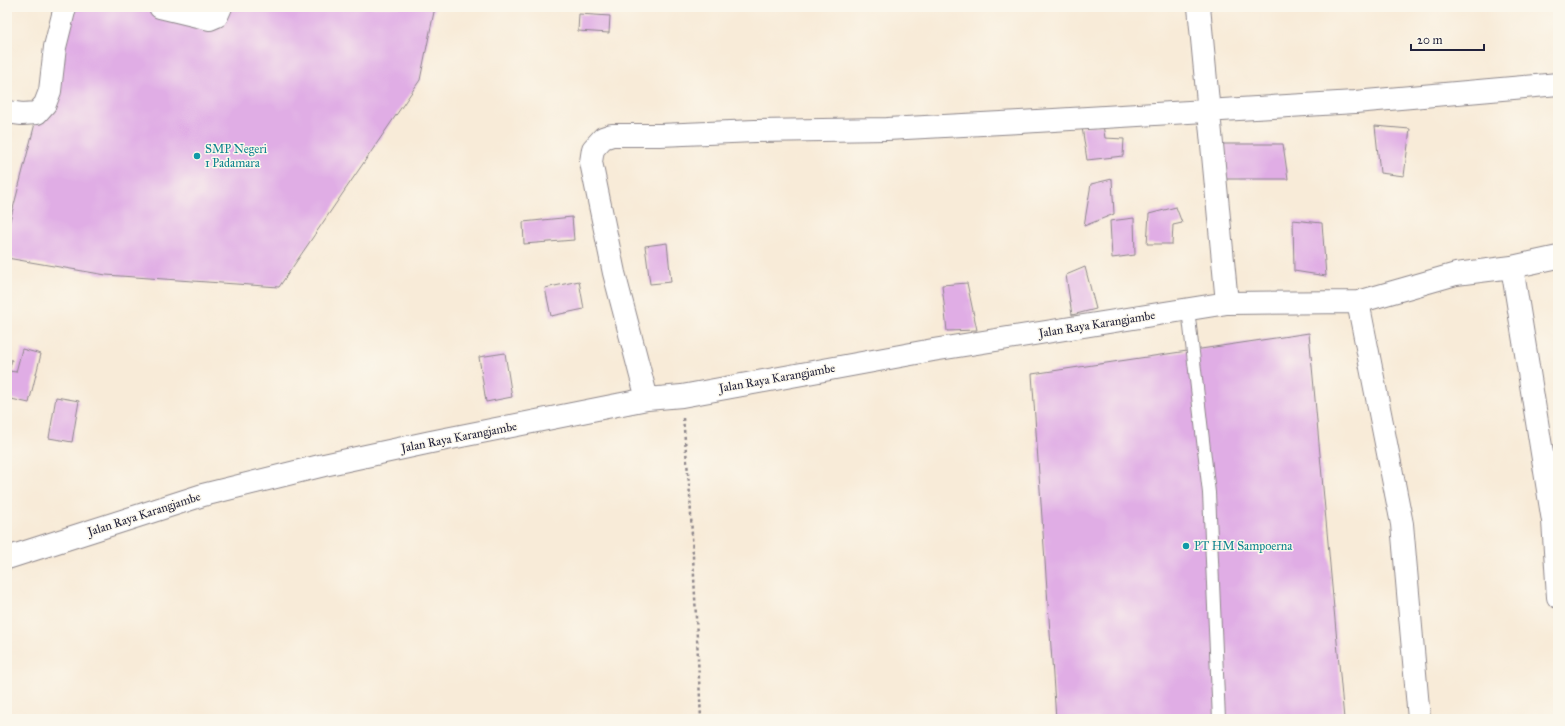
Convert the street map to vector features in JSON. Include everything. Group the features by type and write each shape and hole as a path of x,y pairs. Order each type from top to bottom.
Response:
{"street":[{"path":"7,112 22,114 37,112 46,104 50,91 56,48 65,7"},
{"path":"160,7 210,19 217,16 221,7"},
{"path":"1199,7 1227,303"},
{"path":"647,399 614,273 591,162 593,149 603,138 612,135 660,135 755,130 887,129 1208,111 1355,102 1558,84"},
{"name":"Jalan Raya Karangjambe","path":"7,558 204,494 370,455 647,399 682,396 933,350 1227,303 1358,302 1456,274 1512,267 1558,257"},
{"path":"1512,267 1556,520 1558,597"},
{"path":"1358,302 1402,524 1419,719"}],"lane":[{"path":"1188,309 1209,493 1219,719"}],"path":[{"path":"682,396 690,495 701,719"}],"building":[{"name":"SMP Negeri 1 Padamara","path":"65,7 435,7 420,80 279,287 106,275 7,258 7,232"},
{"path":"579,14 610,16 609,33 578,31"},
{"path":"1103,125 1105,138 1124,139 1123,156 1087,160 1082,127"},
{"path":"1375,126 1410,129 1404,176 1380,173"},
{"path":"1217,144 1283,144 1288,179 1224,179"},
{"path":"1112,179 1114,214 1084,226 1091,184"},
{"path":"1176,207 1182,223 1173,225 1172,244 1147,244 1149,214"},
{"path":"572,217 574,240 524,244 523,222"},
{"path":"1134,218 1135,255 1112,258 1110,221"},
{"path":"1293,220 1322,223 1326,276 1294,271"},
{"path":"667,243 671,282 650,284 645,246"},
{"path":"1085,267 1096,309 1072,315 1066,275"},
{"path":"579,281 584,309 551,316 545,288"},
{"path":"967,283 977,330 947,331 942,285"},
{"name":"PT HM Sampoerna","path":"1309,333 1344,719 1056,719 1032,374"},
{"path":"22,349 41,354 29,403 7,398 7,359 12,360 9,371 16,372"},
{"path":"505,353 512,397 486,402 479,357"},
{"path":"56,397 79,401 72,442 49,438"}],"place":[{"name":"SMP Negeri 1 Padamara","path":"197,156"},
{"name":"PT HM Sampoerna","path":"1186,546"}]}
